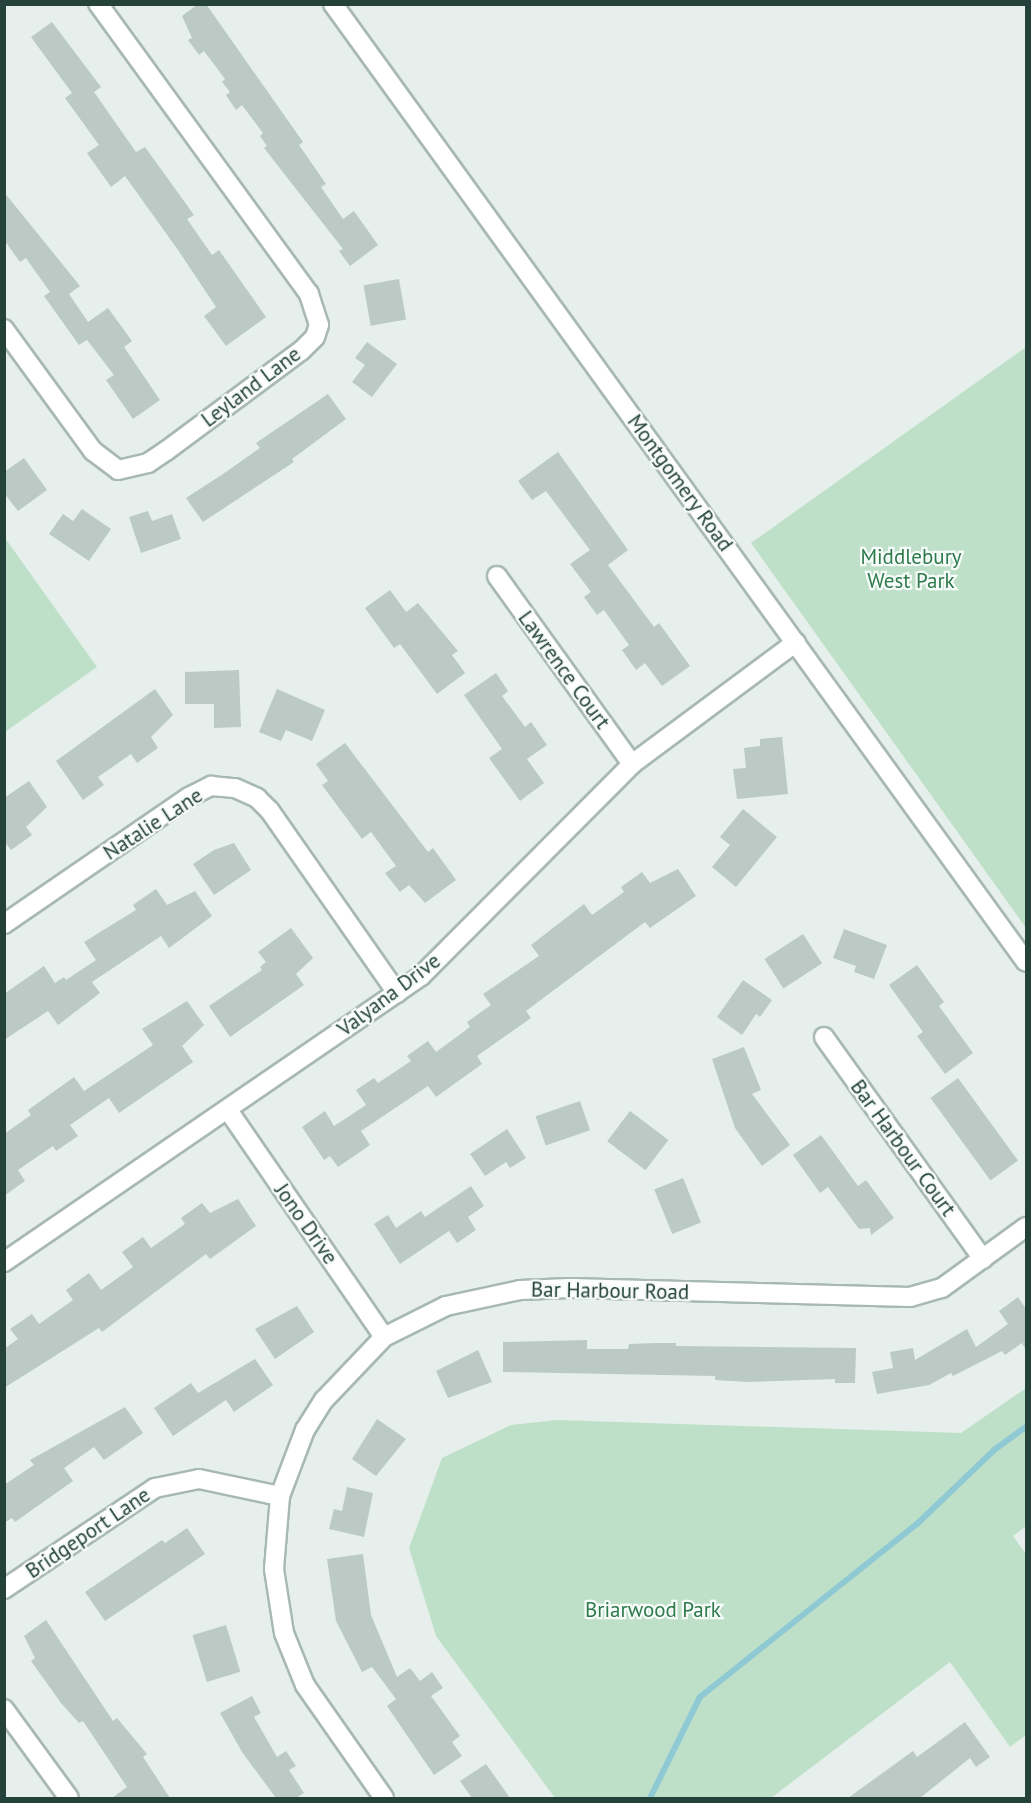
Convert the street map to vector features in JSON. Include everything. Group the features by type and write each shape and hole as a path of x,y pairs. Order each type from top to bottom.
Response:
{"street":[{"name":"Leyland Lane","path":"4,329 93,451 118,470 148,463 166,451 302,350 315,337 320,325 309,294 98,4"},
{"name":"Montgomery Road","path":"333,4 1026,962"},
{"name":"Lawrence Court","path":"497,576 632,764"},
{"name":"Valyana Drive","path":"4,1262 397,993 438,961 632,764 796,642"},
{"name":"Natalie Lane","path":"4,924 189,797 211,786 235,788 257,798 270,812 397,993"},
{"name":"Bar Harbour Court","path":"824,1037 983,1259"},
{"name":"Jono Drive","path":"228,1110 384,1337"},
{"name":"Bar Harbour Road","path":"384,1798 318,1707 292,1659 277,1601 274,1569 279,1496 305,1430 324,1400 384,1337 446,1306 520,1290 570,1288 910,1298 942,1288 1026,1227"},
{"name":"Bridgeport Lane","path":"4,1589 155,1488 199,1479 279,1496"},
{"path":"4,1709 69,1798"}],"green space":[{"name":"Middlebury West Park","path":"1026,347 1026,928 751,543"},
{"path":"5,538 97,667 4,732"},
{"name":"Briarwood Park","path":"1026,1388 1026,1526 1013,1536 1026,1554 1026,1735 1010,1747 950,1662 771,1798 555,1798 436,1636 409,1548 442,1458 511,1425 557,1420 961,1433"}],"building":[{"path":"198,4 206,4 303,142 299,145 326,184 321,187 343,219 354,211 378,245 350,266 339,251 343,249 264,148 267,146 260,136 263,133 242,105 236,110 226,95 230,92 222,82 225,79 204,51 199,55 188,40 192,38 182,16"},
{"path":"52,22 101,87 94,92 136,152 145,147 194,215 187,219 212,255 219,250 266,317 226,346 204,316 216,307 125,176 111,187 87,153 99,145 65,98 72,93 31,37"},
{"path":"4,192 80,286 69,294 88,322 108,308 132,341 124,347 160,400 133,419 106,380 114,375 87,340 79,345 44,296 50,292 26,258 20,262 4,240"},
{"path":"399,279 406,319 371,326 364,285"},
{"path":"367,342 397,364 372,397 352,382 365,365 355,358"},
{"path":"328,394 346,419 292,459 294,462 203,522 186,498 260,448 256,443"},
{"path":"558,452 628,550 608,565 654,627 659,623 690,666 662,686 645,663 636,670 622,650 629,645 604,610 597,615 584,597 591,592 570,564 590,550 546,491 532,500 518,481"},
{"path":"24,458 47,490 18,511 4,493 4,472"},
{"path":"82,509 111,529 89,561 49,534 63,514 73,521"},
{"path":"148,511 152,521 172,514 181,539 141,553 129,517"},
{"path":"390,590 406,612 418,603 458,651 452,655 465,673 437,694 400,644 394,648 365,608"},
{"path":"239,670 241,727 214,728 214,704 185,704 185,672"},
{"path":"496,673 508,691 502,696 525,727 531,722 547,745 527,759 544,783 520,801 489,758 502,749 464,695"},
{"path":"155,689 173,715 151,737 158,748 137,763 131,754 98,777 104,785 83,800 56,761"},
{"path":"277,689 325,710 312,741 286,730 281,741 259,732"},
{"path":"782,737 788,794 737,799 733,769 746,768 744,748 760,746 760,739"},
{"path":"345,743 428,852 433,848 456,880 425,903 409,885 400,892 385,873 396,866 371,832 362,839 322,785 328,781 316,764"},
{"path":"29,781 47,807 26,827 32,835 11,850 4,841 4,798"},
{"path":"743,809 777,837 736,887 712,867 730,845 720,837"},
{"path":"234,843 251,870 214,895 193,864 214,850"},
{"path":"678,869 696,896 650,928 645,922 526,1011 531,1018 477,1056 482,1064 436,1097 428,1086 361,1131 370,1145 338,1167 330,1156 324,1160 302,1127 325,1111 334,1126 366,1105 356,1090 374,1078 378,1083 411,1061 407,1056 428,1041 436,1052 470,1027 467,1022 491,1005 483,994 539,956 531,945 584,904 592,915 624,892 621,887 642,872 650,883"},
{"path":"156,889 167,905 195,891 212,916 169,948 161,936 92,982 100,993 58,1025 48,1011 4,1040 4,994 44,966 55,983 64,977 66,980 96,960 84,942 136,910 133,905"},
{"path":"291,928 313,958 296,974 304,985 230,1037 209,1006 262,970 260,967 266,962 258,952"},
{"path":"844,929 887,945 874,979 854,972 856,966 833,958"},
{"path":"803,934 822,963 783,988 764,959"},
{"path":"917,965 944,1002 939,1006 973,1053 945,1074 917,1036 923,1032 889,985"},
{"path":"743,980 772,1000 760,1017 756,1014 742,1035 717,1017"},
{"path":"187,1001 204,1025 182,1046 193,1062 119,1113 109,1098 70,1125 78,1136 56,1151 53,1146 18,1170 25,1181 4,1196 4,1134 31,1115 28,1110 74,1077 84,1091 153,1045 142,1029"},
{"path":"744,1047 761,1090 752,1094 790,1145 762,1166 735,1128 712,1059"},
{"path":"958,1078 1018,1161 990,1181 930,1098"},
{"path":"580,1101 590,1130 546,1146 536,1116"},
{"path":"630,1111 668,1140 645,1170 607,1141"},
{"path":"507,1129 526,1158 510,1168 506,1162 485,1176 470,1154"},
{"path":"821,1135 858,1186 866,1180 894,1218 871,1235 870,1228 859,1229 828,1187 820,1193 793,1155"},
{"path":"683,1178 701,1223 672,1234 654,1190"},
{"path":"471,1186 484,1206 468,1217 476,1230 457,1243 449,1231 400,1264 374,1224 388,1215 396,1228 421,1211 425,1217"},
{"path":"238,1199 256,1226 210,1259 206,1254 102,1332 99,1328 4,1388 4,1349 18,1339 10,1329 32,1314 39,1324 73,1300 66,1290 89,1273 101,1290 133,1267 122,1252 143,1237 151,1248 185,1224 181,1218 202,1203 210,1213"},
{"path":"1018,1297 1026,1309 1026,1350 1022,1343 1005,1355 1002,1351 953,1376 951,1373 929,1385 877,1394 872,1372 893,1368 890,1352 913,1348 915,1360 967,1329 976,1347 1008,1324 999,1311"},
{"path":"297,1306 314,1332 275,1359 255,1329"},
{"path":"587,1340 587,1349 628,1349 629,1344 656,1343 676,1343 676,1346 856,1348 855,1383 835,1383 835,1379 748,1382 715,1380 715,1376 503,1372 503,1342"},
{"path":"478,1350 492,1382 448,1398 436,1371"},
{"path":"255,1359 273,1385 234,1412 226,1400 173,1436 154,1408 191,1383 198,1393"},
{"path":"125,1407 143,1433 104,1460 94,1447 64,1468 73,1481 15,1522 12,1518 4,1523 4,1485 34,1465 30,1460"},
{"path":"377,1419 406,1439 376,1476 352,1459"},
{"path":"347,1487 373,1493 364,1537 329,1529 334,1509 342,1511"},
{"path":"187,1528 205,1554 105,1621 85,1592 162,1540 165,1543"},
{"path":"363,1554 371,1615 397,1677 410,1668 420,1681 432,1672 443,1688 431,1696 460,1736 452,1742 462,1756 434,1775 387,1706 396,1699 372,1667 362,1672 336,1621 327,1559"},
{"path":"46,1620 113,1721 117,1718 147,1754 143,1757 170,1798 112,1798 127,1787 83,1721 79,1723 61,1703 31,1661 35,1658 24,1636"},
{"path":"226,1625 240,1672 207,1682 193,1635"},
{"path":"252,1696 261,1713 254,1717 277,1757 286,1751 296,1766 289,1770 304,1793 296,1798 276,1798 242,1752 220,1713"},
{"path":"965,1722 990,1757 976,1767 970,1758 920,1798 848,1798 913,1751 917,1757"},
{"path":"486,1764 510,1798 472,1798 460,1781"}],"waterway":[{"path":"650,1798 700,1697 918,1523 994,1450 1026,1427"}]}
